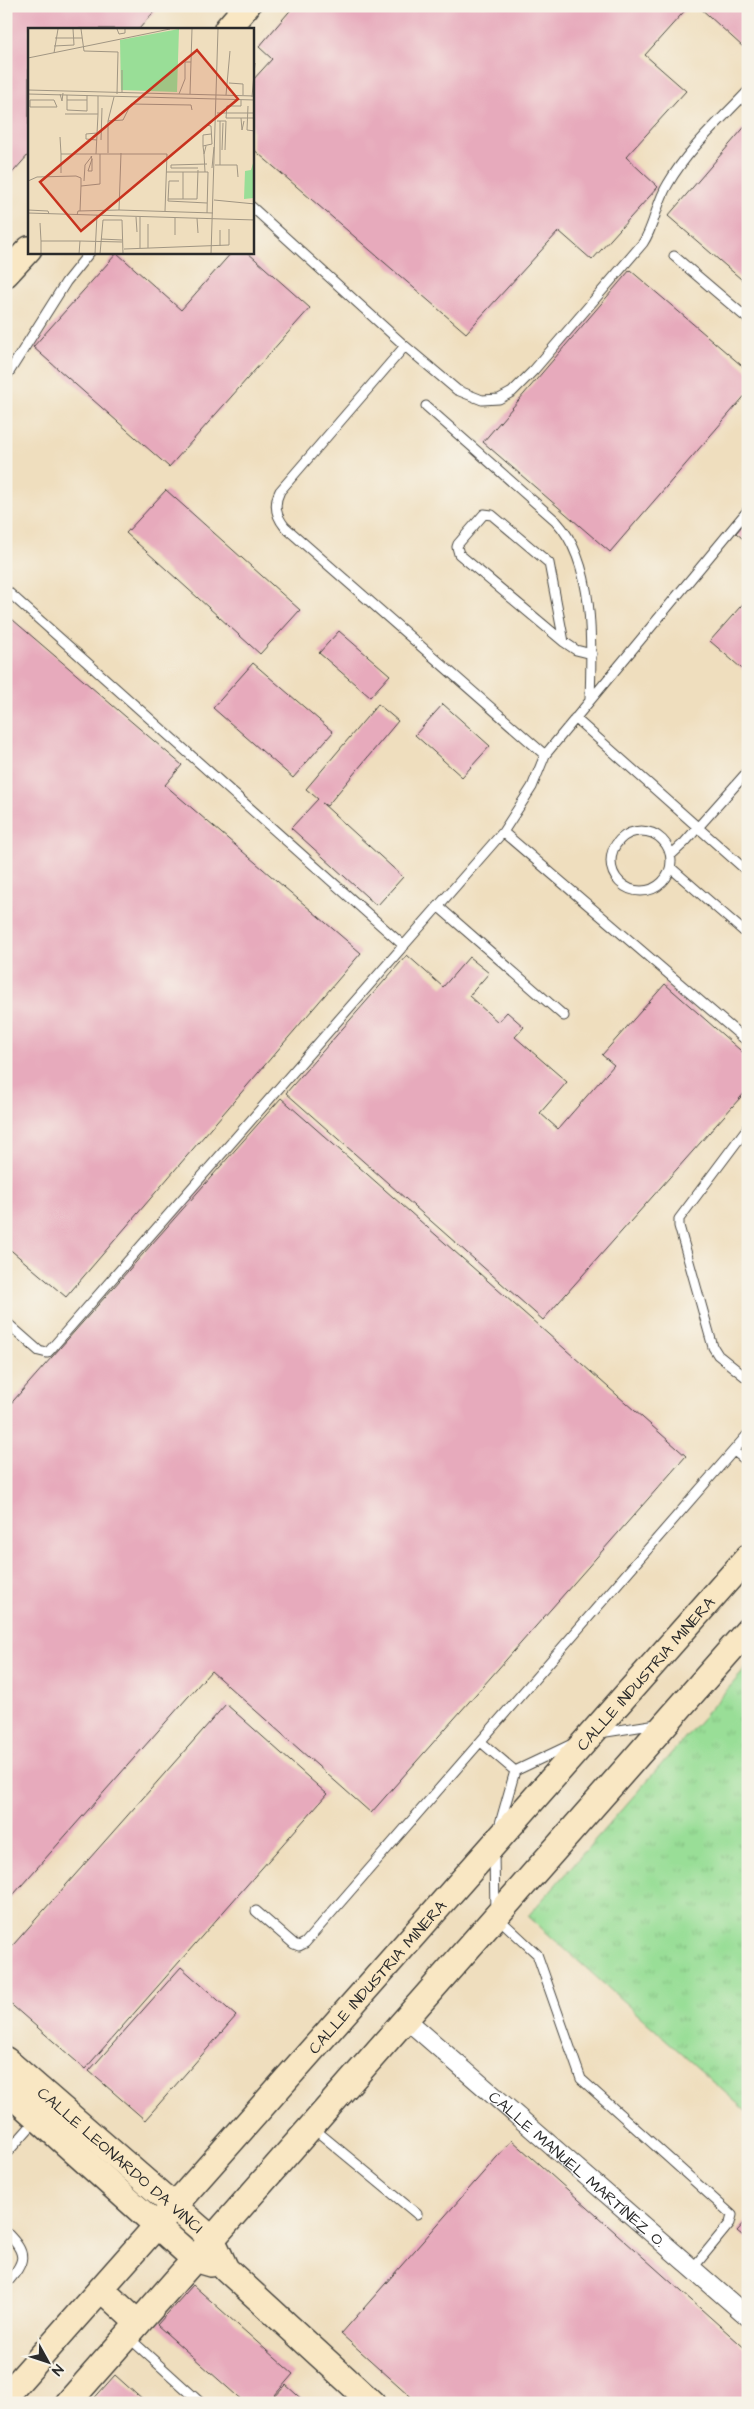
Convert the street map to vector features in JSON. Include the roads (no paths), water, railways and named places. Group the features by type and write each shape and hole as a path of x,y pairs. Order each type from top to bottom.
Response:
{"main road":[{"path":"228,28 247,6"},
{"name":"CALLE INDUSTRIA MINERA","path":"6,2396 748,1557"},
{"path":"68,2403 408,2020 495,1915 748,1630"},
{"name":"CALLE LEONARDO DA VINCI","path":"6,2060 212,2239 226,2269 369,2402"},
{"name":"CALLE LEONARDO DA VINCI","path":"6,2090 194,2259 226,2269"},
{"path":"101,2289 132,2329"}],"street":[{"name":"CALLE MANUEL MARTÍNEZ O.","path":"408,2020 748,2317"}],"lane":[{"path":"254,209 405,346 457,390 482,400 499,399 512,392 534,370 643,243 652,225 657,203 677,169 748,91"},
{"path":"6,377 66,282 88,254"},
{"path":"674,256 748,319"},
{"path":"405,346 280,491 276,500 278,518 285,527 545,755"},
{"path":"426,406 565,531 579,560 589,613 592,654 590,699"},
{"path":"6,1322 39,1351 47,1353 50,1350 504,832 528,794 545,755 748,510"},
{"path":"564,642 549,563 492,515 484,514 458,544 457,551 564,642 576,650 592,654"},
{"path":"6,590 404,946"},
{"path":"576,718 748,872"},
{"path":"671,855 679,849 748,771"},
{"path":"635,830 655,833 663,839 671,855 671,868 667,877 651,890 631,890 615,878 610,859 618,841 626,834 635,830"},
{"path":"504,832 748,1042"},
{"path":"671,868 748,936"},
{"path":"439,907 564,1016"},
{"path":"748,1127 679,1218 679,1226 713,1347 718,1355 748,1380"},
{"path":"256,1912 294,1944 299,1946 305,1943 748,1434"},
{"path":"734,1451 748,1462"},
{"path":"666,1723 593,1734 514,1771 494,1846 495,1915 536,1954 581,2079 732,2215 730,2223 693,2268"},
{"path":"481,1742 514,1771"},
{"path":"6,2154 38,2118"},
{"path":"312,2127 417,2214"},
{"path":"6,2232 18,2244 22,2259 20,2266 6,2284"},
{"path":"132,2329 201,2403"}]}
